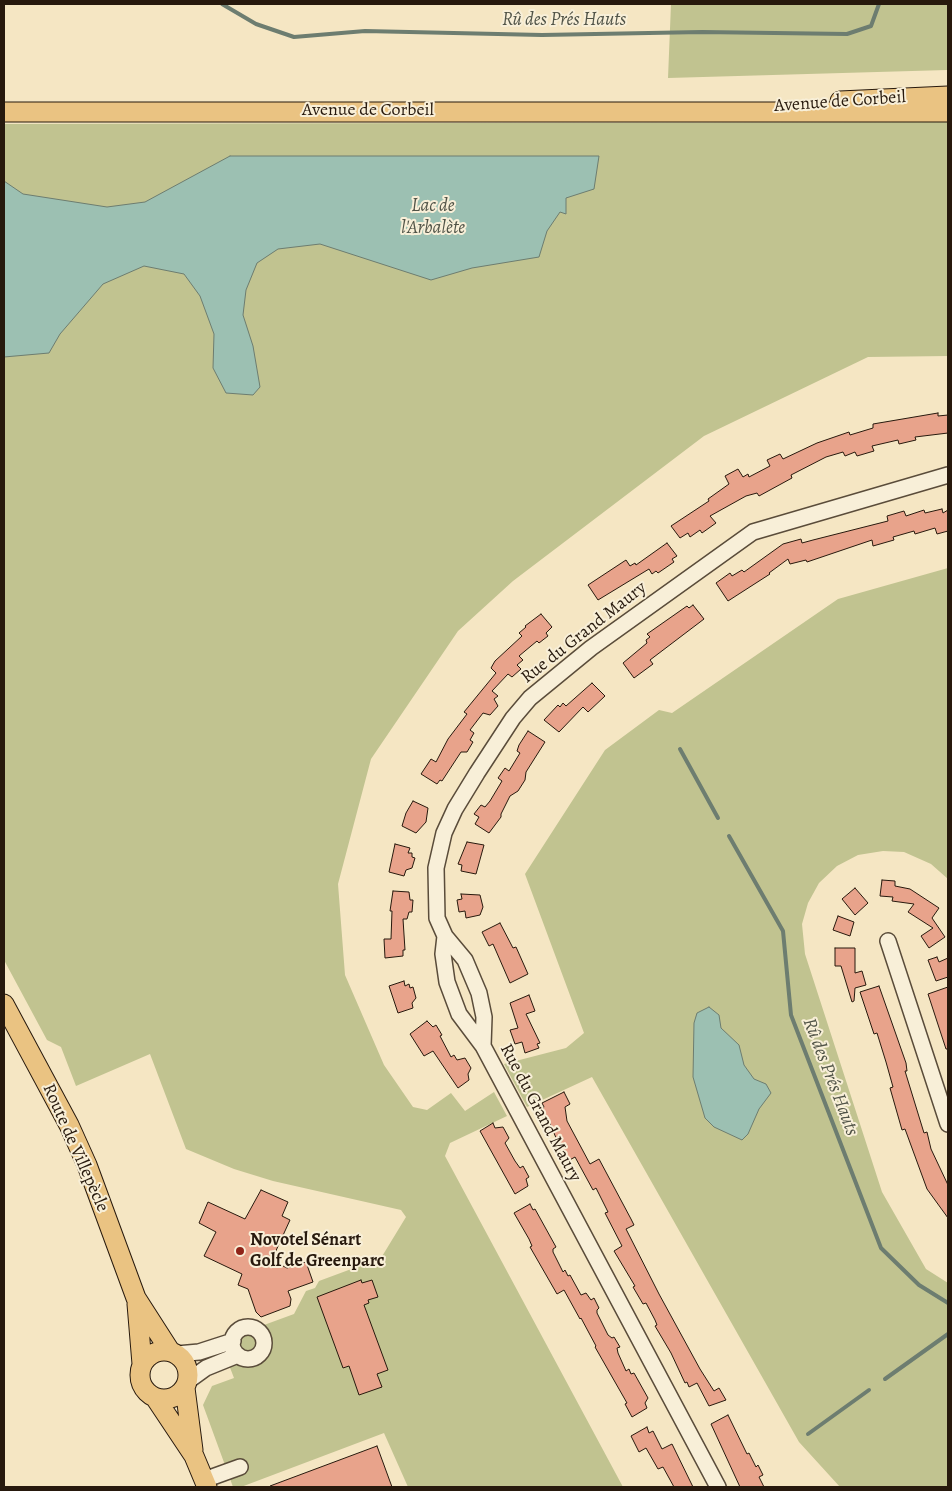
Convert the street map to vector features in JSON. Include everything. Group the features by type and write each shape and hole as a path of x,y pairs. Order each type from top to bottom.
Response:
{"main road":[{"name":"Avenue de Corbeil","path":"732,110 876,98 948,96"},
{"name":"Avenue de Corbeil","path":"4,112 732,110 948,112"},
{"name":"Route de Villepècle","path":"4,1004 69,1125 87,1165 136,1298 174,1353"},
{"name":"Route de Villepècle","path":"136,1298 142,1364"},
{"path":"194,1456 186,1385 187,1366 174,1353 154,1353 142,1364 140,1380 149,1394 156,1398 194,1456 206,1483"},
{"path":"156,1398 172,1398 186,1385"}],"street":[{"name":"Rue du Grand Maury","path":"718,1487 483,1046 484,1018 479,993 465,960 445,936 437,918 436,868 444,833 455,809 477,772 514,718 530,698 591,648 753,532 948,475"},
{"path":"445,936 443,954 447,982 459,1014 483,1046"},
{"path":"888,941 948,1124"},
{"path":"174,1353 235,1348 206,1368 186,1385"},
{"path":"206,1483 240,1467"}],"green space":[{"path":"671,4 948,4 947,70 668,78"},
{"path":"948,122 948,356 868,357 704,436 513,581 458,631 371,759 338,884 345,975 384,1065 413,1107 427,1110 451,1093 465,1111 494,1092 507,1116 450,1143 445,1156 623,1487 408,1487 384,1433 241,1487 233,1487 203,1405 212,1386 234,1378 224,1352 220,1353 215,1342 225,1338 233,1325 250,1320 264,1325 294,1314 306,1291 315,1288 319,1281 381,1258 406,1217 401,1210 273,1181 234,1169 186,1149 150,1054 76,1086 61,1047 47,1040 4,960 4,124"},
{"path":"948,568 948,879 931,864 904,852 883,851 858,855 837,866 819,883 808,903 802,924 805,954 882,1192 926,1269 948,1283 948,1487 840,1487 799,1442 592,1077 527,1107 504,1064 566,1048 584,1033 525,874 605,750 659,710 672,713 838,599"}],"water":[{"name":"Lac de l'Arbalète","path":"230,156 599,156 594,189 566,198 566,214 560,212 547,231 539,257 472,268 431,280 320,244 278,249 257,263 246,290 243,315 253,346 260,387 253,395 226,393 213,368 214,334 200,296 184,274 144,266 103,284 60,334 49,353 4,357 4,181 23,194 107,207 145,202"},
{"path":"709,1007 719,1015 721,1028 739,1045 744,1065 754,1079 766,1084 771,1093 759,1109 748,1134 742,1140 714,1127 705,1118 693,1077 694,1023 697,1013"}],"building":[{"path":"938,413 938,416 948,415 948,433 915,437 916,440 899,444 898,440 872,446 874,451 857,456 855,452 845,456 843,452 826,457 791,475 792,478 759,496 757,493 746,496 710,516 716,523 702,533 700,530 690,537 688,533 680,538 671,526 709,501 708,499 729,484 725,476 738,469 743,477 748,474 749,477 770,466 767,460 780,454 783,459 817,443 849,432 850,435 873,428 873,424"},
{"path":"942,509 943,513 948,510 948,531 937,534 935,528 915,534 914,531 893,537 894,540 873,546 872,540 807,562 806,560 790,564 788,559 770,574 728,601 716,583 730,573 732,576 742,570 744,572 783,544 801,539 802,543 888,521 887,516 904,511 906,516 924,510 925,513"},
{"path":"667,543 677,556 672,559 674,562 658,573 656,571 652,574 649,569 598,600 588,585 626,560 630,566 635,563 636,565"},
{"path":"693,605 704,619 650,660 653,664 634,678 623,663 647,643 646,640 650,637 647,634 687,606 689,608"},
{"path":"541,614 552,627 546,633 548,636 539,643 537,641 519,656 523,660 517,665 521,669 512,677 508,674 492,691 498,696 494,699 498,706 490,715 483,713 470,730 474,733 470,740 473,742 467,752 461,752 442,781 440,780 437,784 421,774 431,759 436,762 448,739 467,714 464,712 496,673 491,668 495,661 522,636 519,633 525,626"},
{"path":"592,683 605,696 588,712 583,707 559,732 544,720 558,705 560,707 563,703 566,706"},
{"path":"528,731 545,742 526,772 525,780 518,791 510,796 501,817 489,833 475,824 479,817 474,814 481,805 485,807 490,801 502,781 498,778 505,768 509,771 520,753 517,751 519,745"},
{"path":"413,801 428,808 426,822 416,833 402,826 406,813"},
{"path":"467,842 484,845 476,874 461,871 462,865 458,864"},
{"path":"395,844 410,848 408,853 412,853 412,857 415,858 412,868 406,870 404,876 389,872"},
{"path":"882,880 895,881 895,886 910,889 939,908 932,918 945,937 929,948 921,936 933,928 908,912 914,904 892,901 893,897 880,896"},
{"path":"855,888 868,903 855,915 842,899"},
{"path":"393,891 409,892 410,900 413,900 412,912 409,912 407,919 403,919 405,950 403,950 403,956 385,958 384,939 391,939 392,911 390,911"},
{"path":"461,894 480,895 483,907 480,915 466,918 465,911 459,912 457,900 462,899"},
{"path":"838,916 854,922 850,936 833,930"},
{"path":"500,923 513,948 516,947 528,974 510,983 493,944 489,946 482,932"},
{"path":"835,948 855,948 855,973 862,971 866,985 855,988 854,1001 852,1002 841,966 835,966"},
{"path":"937,957 939,962 948,958 948,977 936,981 928,960"},
{"path":"404,981 405,986 409,984 410,988 413,987 416,998 412,1003 413,1008 398,1013 389,986"},
{"path":"879,986 906,1063 907,1071 905,1071 924,1133 927,1132 931,1149 948,1185 948,1218 927,1189 905,1129 902,1130 890,1088 893,1087 886,1062 877,1033 874,1034 860,992"},
{"path":"948,987 948,1049 946,1049 928,994"},
{"path":"529,995 535,1011 526,1014 540,1043 537,1044 539,1048 525,1053 522,1042 515,1044 510,1030 518,1028 510,1003"},
{"path":"427,1021 433,1027 436,1025 451,1057 454,1055 457,1060 465,1058 471,1068 468,1074 469,1080 458,1088 433,1051 424,1056 410,1034"},
{"path":"564,1092 570,1104 565,1107 567,1121 590,1164 599,1159 634,1225 626,1229 659,1294 700,1369 714,1391 719,1388 726,1400 709,1406 697,1383 689,1387 687,1382 685,1383 671,1353 655,1326 657,1325 646,1303 643,1304 633,1287 635,1286 614,1251 622,1246 605,1213 608,1212 596,1188 593,1190 575,1157 566,1162 549,1121 545,1122 540,1112 544,1107 542,1103"},
{"path":"493,1123 495,1128 503,1127 509,1138 505,1143 515,1161 520,1168 523,1166 529,1177 526,1179 528,1186 515,1194 480,1131"},
{"name":"Novotel Sénart Golf de Greenparc","path":"261,1190 288,1202 282,1216 290,1220 274,1255 277,1263 287,1268 306,1262 313,1282 288,1291 291,1299 290,1306 261,1317 256,1312 248,1289 238,1285 242,1274 204,1256 216,1232 199,1223 208,1202 245,1219"},
{"path":"530,1204 533,1210 535,1209 556,1247 553,1249 553,1252 563,1272 565,1270 568,1276 570,1275 581,1295 586,1293 591,1300 594,1298 599,1308 597,1313 608,1335 612,1338 614,1337 620,1347 617,1348 618,1353 626,1371 629,1369 631,1374 634,1373 648,1398 645,1403 647,1408 632,1417 625,1404 627,1403 581,1318 564,1290 557,1294 530,1247 532,1246 529,1239 514,1213"},
{"path":"361,1280 362,1283 372,1280 378,1297 368,1300 369,1303 364,1305 388,1370 377,1374 382,1387 359,1395 349,1366 343,1368 317,1297"},
{"path":"728,1415 747,1454 749,1453 756,1467 758,1465 763,1475 759,1477 764,1487 740,1487 711,1424"},
{"path":"647,1427 649,1433 653,1431 662,1449 672,1444 693,1487 674,1487 663,1467 658,1469 646,1448 639,1452 631,1436"},
{"path":"377,1446 392,1487 270,1487 270,1486"}],"waterway":[{"name":"Rû des Prés Hauts","path":"222,4 256,24 294,37 365,31 542,35 702,32 847,34 871,26 879,4"},
{"name":"Rû des Prés Hauts","path":"680,749 718,818"},
{"name":"Rû des Prés Hauts","path":"729,836 783,931 791,1015 881,1248 919,1285 948,1303"},
{"path":"885,1379 948,1334"},
{"path":"808,1434 869,1390"}],"place":[{"name":"Novotel Sénart Golf de Greenparc","path":"240,1251"}]}
